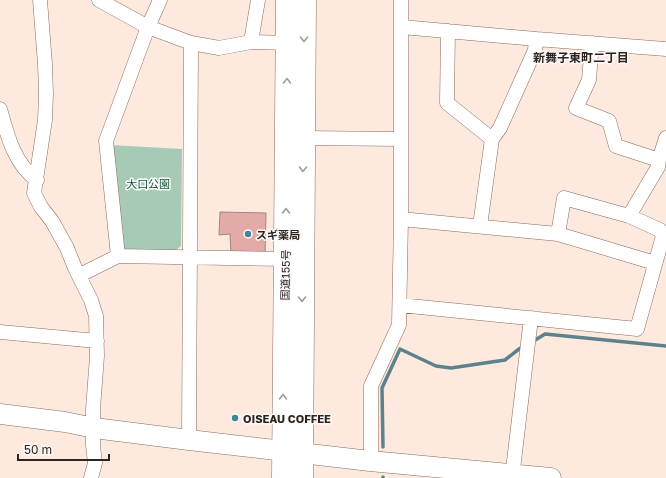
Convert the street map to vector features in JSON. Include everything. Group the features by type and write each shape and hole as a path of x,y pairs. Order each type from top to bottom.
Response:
{"highway":[{"name":"国道155号","path":"288,0 286,259 292,451 302,478"},
{"name":"国道155号","path":"283,478 292,451 304,138 305,0"}],"street":[{"path":"40,0 46,64 46,94 45,120 34,193 40,207 52,221 80,274 96,316 97,341 93,409 93,445 95,462 91,478"},
{"path":"99,0 148,27 191,43 219,48 251,42 288,43"},
{"path":"118,256 106,141 148,27 160,0"},
{"path":"251,42 258,0"},
{"path":"370,461 372,386 399,325 402,219 402,0"},
{"path":"402,27 666,49"},
{"path":"448,31 447,103 492,140"},
{"path":"480,226 492,140 500,128 535,50 536,39"},
{"path":"190,440 191,43"},
{"path":"592,43 589,80 576,108 609,121 616,146 659,160"},
{"path":"0,109 16,156 29,175 37,180"},
{"path":"304,138 401,139"},
{"path":"629,216 658,167 666,138"},
{"path":"400,305 636,328 655,263 665,236 660,230 629,216 564,198 558,234"},
{"path":"402,219 558,234 655,263"},
{"path":"80,274 118,256 286,259"},
{"path":"512,476 531,318"},
{"path":"0,332 97,341"},
{"path":"0,414 65,422 94,428 370,461 512,476 550,478"}],"green space":[{"name":"大口公園","path":"110,145 182,149 181,246 176,250 126,250 120,242"}],"building":[{"name":"スギ薬局","path":"220,212 266,213 265,257 231,256 230,234 219,235"}],"waterway":[{"path":"532,342 545,334 666,346"},
{"path":"383,447 382,388 400,349 436,366 451,368 505,360 524,346"}],"place":[{"name":"スギ薬局","path":"248,234"},
{"name":"OISEAU COFFEE","path":"235,418"}],"district":[{"name":"新舞子東町二丁目","path":"581,57"}]}
